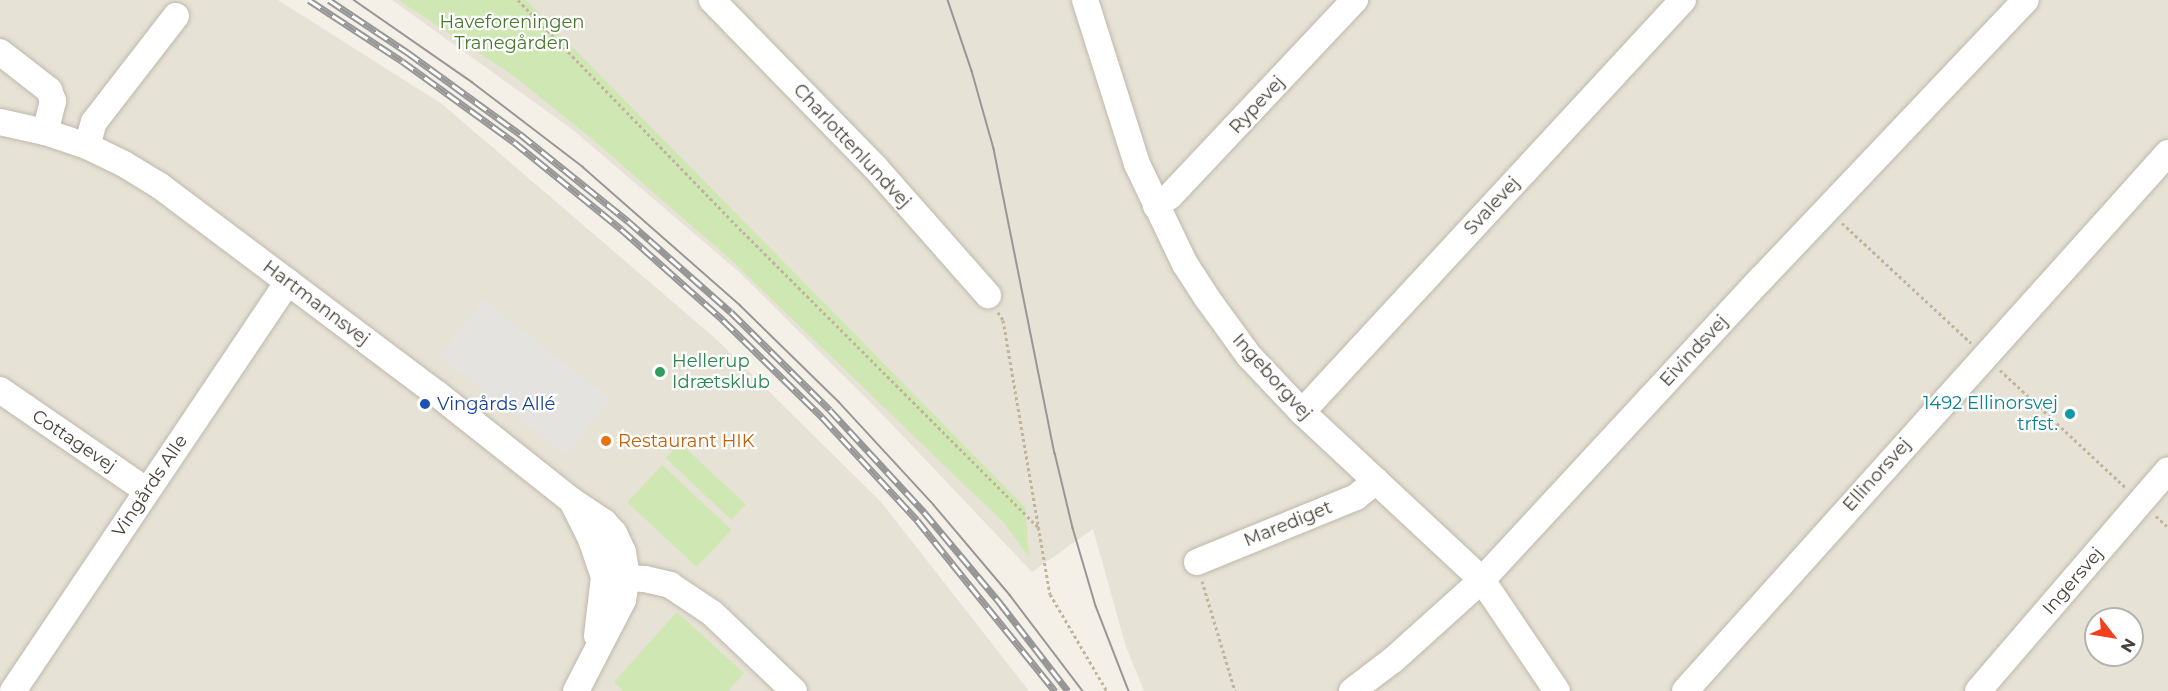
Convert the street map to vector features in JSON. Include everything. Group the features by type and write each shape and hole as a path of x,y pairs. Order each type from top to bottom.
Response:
{"street":[{"name":"Charlottenlundvej","path":"712,0 875,167 988,296"},
{"name":"Ingeborgvej","path":"1085,0 1137,165 1185,264 1219,315 1250,356 1302,412 1482,580 1557,691"},
{"name":"Rypevej","path":"1156,206 1170,196 1355,0"},
{"name":"Eivindsvej","path":"1352,691 1393,660 1482,580 1784,254 2026,0"},
{"name":"Svalevej","path":"1302,412 1680,1"},
{"path":"87,146 93,122 176,16"},
{"path":"0,52 49,90 53,100 45,132"},
{"name":"Hartmannsvej","path":"0,122 45,132 87,146 124,164 160,186 571,500 604,522 614,533 623,552 615,577 623,600 576,691"},
{"name":"Ellinorsvej","path":"1685,691 2168,153"},
{"name":"Vingårds Alle","path":"13,691 288,282"},
{"name":"Cottagevej","path":"0,390 147,491"},
{"name":"Ingersvej","path":"1977,691 2168,470"},
{"name":"Marediget","path":"1197,562 1356,497 1376,481"},
{"path":"615,577 670,585 703,607 794,691"}],"path":[{"path":"518,0 743,232 1038,527"},
{"path":"988,296 1002,320 1050,594 1107,691"},
{"path":"1197,562 1235,691"}],"shaded area":[{"path":"0,0 278,0 442,104 716,339 882,503 1029,691 0,691"},
{"path":"392,0 2168,0 2168,691 1144,691 1126,647 1093,529 1032,572 882,414 739,272 573,130"},
{"path":"483,300 610,399 566,455 439,356"}],"green space":[{"name":"Haveforeningen Tranegården","path":"398,0 526,0 1025,507 1029,557 1004,523 730,259 591,138 511,74"},
{"path":"680,443 746,504 731,520 666,458"},
{"path":"662,465 731,530 697,567 627,502"},
{"path":"677,612 744,673 728,691 623,691 614,682"}],"tram line":[{"path":"354,0 472,82 583,167 740,305 839,402 934,505 1010,595 1083,691"},
{"path":"948,0 972,71 994,149 1055,453 1073,528 1096,606 1129,691"}],"railway":[{"path":"309,0 402,61 514,142 621,229 723,320 822,417 917,520 1055,691"},
{"path":"329,0 407,52 520,134 628,221 731,312 830,410 924,512 1000,603 1068,691"}],"place":[{"name":"Hellerup Idrætsklub","path":"660,372"},
{"name":"Vingårds Allé","path":"425,404"},
{"name":"1492 Ellinorsvej trfst.","path":"2070,414"},
{"name":"Restaurant HIK","path":"606,441"}]}
